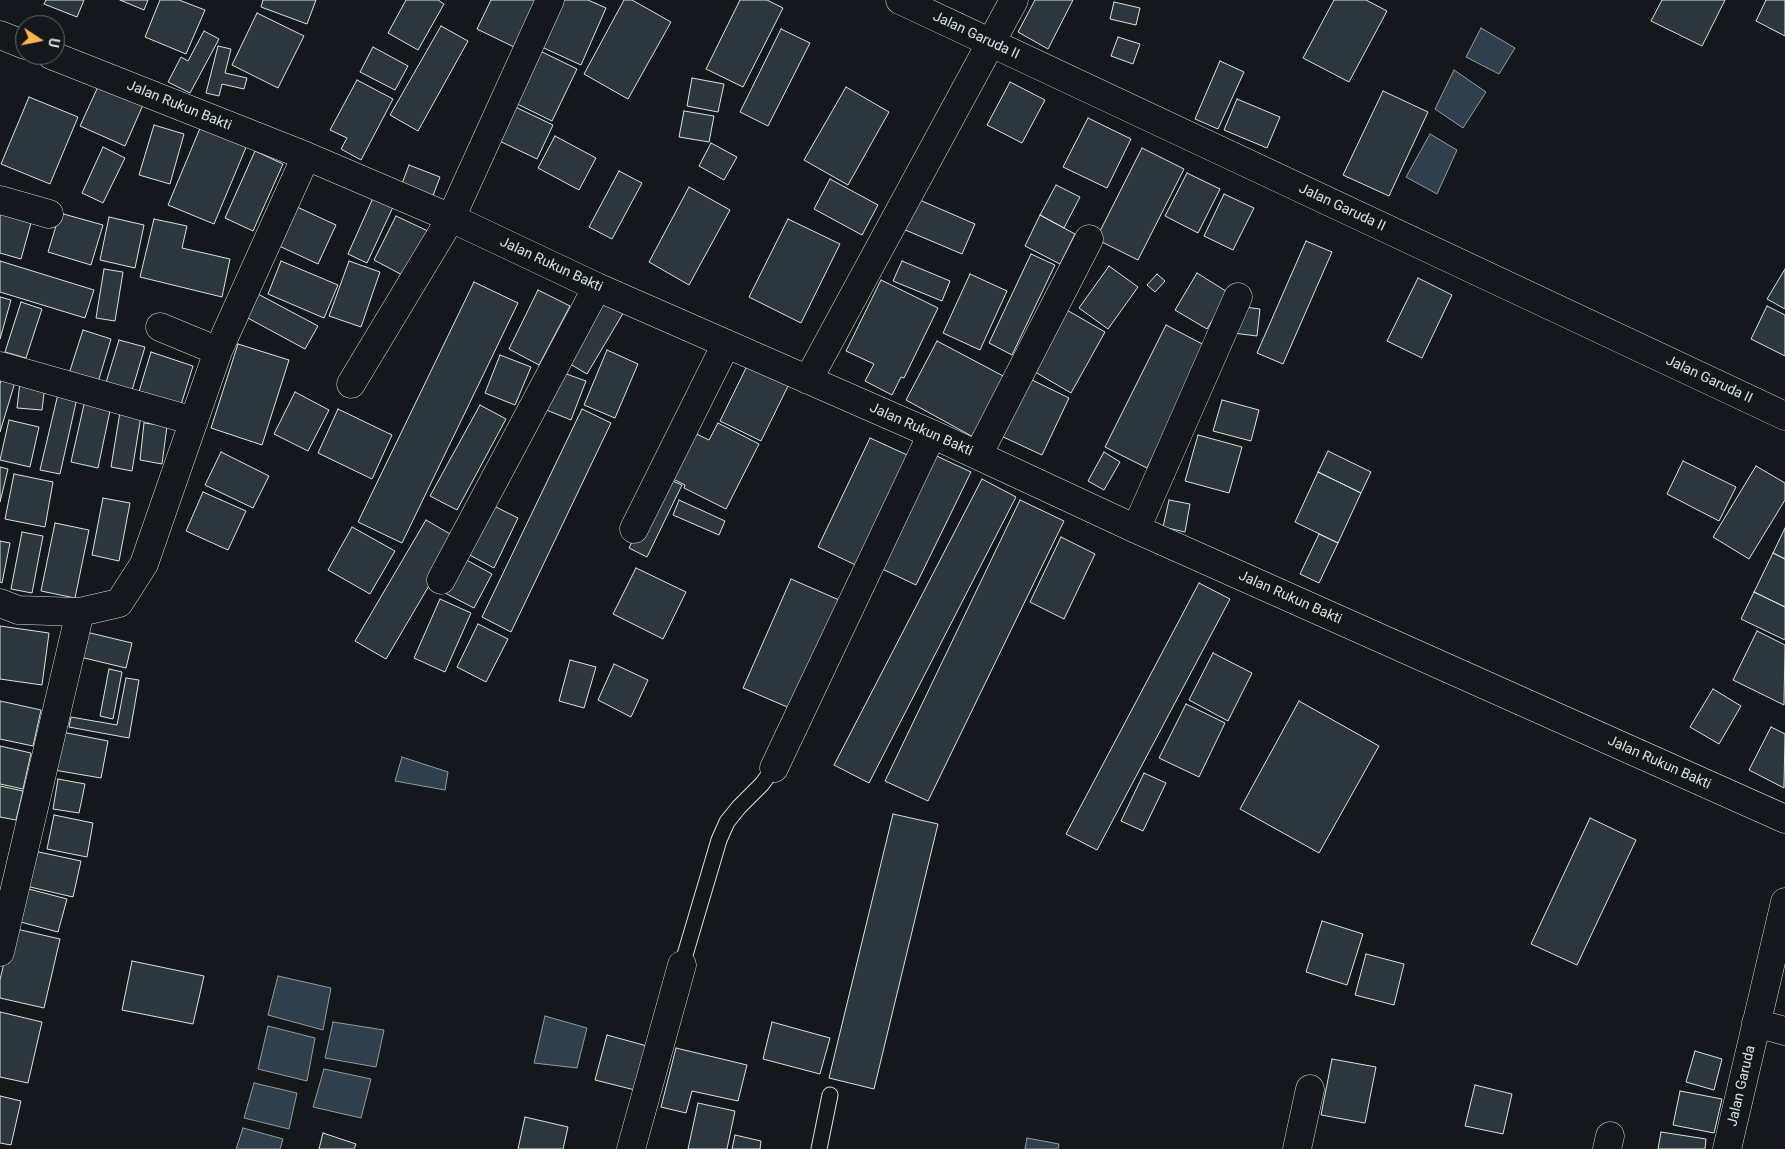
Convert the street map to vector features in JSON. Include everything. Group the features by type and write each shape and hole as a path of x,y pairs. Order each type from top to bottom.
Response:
{"street":[{"path":"351,384 451,218 550,0"},
{"name":"Jalan Garuda II","path":"900,0 947,10 991,43 1785,416"},
{"path":"808,380 1014,0"},
{"path":"0,35 15,41"},
{"name":"Jalan Rukun Bakti","path":"65,61 306,156 451,218 597,287 932,434 1136,529 1785,819"},
{"path":"0,603 18,610 80,612 119,602 144,564 218,351 306,156"},
{"path":"0,200 49,214"},
{"path":"978,455 1089,239"},
{"path":"441,580 597,287"},
{"path":"1136,529 1238,297"},
{"path":"160,327 218,351"},
{"path":"634,529 726,344"},
{"path":"0,366 194,421"},
{"path":"774,768 932,434"},
{"path":"0,952 80,612"},
{"name":"Jalan Garuda","path":"1727,1149 1785,902"},
{"path":"631,1149 682,965"},
{"path":"1756,1023 1785,1030"},
{"path":"1296,1149 1310,1089"}],"lane":[{"path":"682,965 719,840 727,822 774,768"},
{"path":"819,1149 830,1095"}],"water":[{"path":"1481,28 1515,48 1499,74 1466,57"},
{"path":"1454,70 1486,92 1463,128 1435,109"},
{"path":"1430,134 1457,150 1437,194 1406,177"},
{"path":"402,757 448,772 445,790 395,781"},
{"path":"278,976 331,988 323,1030 268,1015"},
{"path":"545,1016 587,1028 577,1068 534,1063"},
{"path":"333,1022 384,1030 376,1067 325,1058"},
{"path":"268,1026 315,1038 307,1081 258,1069"},
{"path":"324,1069 371,1079 361,1118 313,1107"},
{"path":"254,1083 297,1093 289,1129 244,1118"},
{"path":"243,1128 283,1139 280,1149 236,1149"},
{"path":"1027,1138 1059,1144 1058,1149 1025,1149"}],"building":[{"path":"46,0 84,0 77,17 44,4"},
{"path":"120,0 148,0 144,10"},
{"path":"160,0 179,0 205,10 186,54 145,37"},
{"path":"263,0 316,0 307,24 261,7"},
{"path":"406,0 438,0 444,4 418,50 388,33"},
{"path":"491,0 537,0 514,47 477,29"},
{"path":"553,0 588,0 606,8 581,65 533,43"},
{"path":"624,0 632,0 671,22 628,99 584,74"},
{"path":"740,0 767,0 783,8 743,87 706,69"},
{"path":"1035,0 1073,0 1048,49 1018,32"},
{"path":"1334,0 1366,0 1387,11 1349,82 1303,58"},
{"path":"1662,0 1725,0 1702,46 1651,21"},
{"path":"1766,0 1785,0 1785,36 1756,21"},
{"path":"1114,2 1140,8 1136,25 1110,19"},
{"path":"257,13 304,36 278,88 232,65"},
{"path":"441,26 468,41 418,131 390,115"},
{"path":"781,29 810,43 768,126 740,112"},
{"path":"204,31 219,39 190,93 168,82 181,57 188,61"},
{"path":"1118,37 1140,44 1133,64 1111,56"},
{"path":"218,46 231,49 225,73 247,78 244,89 222,84 219,96 206,93"},
{"path":"373,47 408,66 395,90 360,72"},
{"path":"532,47 577,69 552,121 507,99"},
{"path":"1220,61 1244,72 1218,129 1195,119"},
{"path":"102,78 146,98 125,146 80,126"},
{"path":"692,78 724,84 718,112 687,106"},
{"path":"357,80 393,99 361,160 341,149 347,138 330,130"},
{"path":"1010,82 1045,100 1022,143 987,125"},
{"path":"846,87 889,112 848,185 804,160"},
{"path":"1383,91 1428,112 1389,196 1343,175"},
{"path":"29,97 78,117 50,184 1,164"},
{"path":"1237,99 1280,117 1267,148 1224,130"},
{"path":"505,102 553,125 537,159 489,136"},
{"path":"684,111 714,116 709,142 679,137"},
{"path":"1088,118 1131,139 1107,188 1063,167"},
{"path":"154,125 184,134 170,184 139,175"},
{"path":"201,126 247,145 214,224 168,205"},
{"path":"555,136 596,158 579,190 538,168"},
{"path":"711,143 737,157 724,180 699,166"},
{"path":"103,147 125,158 103,203 82,193"},
{"path":"1142,148 1184,169 1138,260 1096,239"},
{"path":"255,151 283,164 253,231 225,218"},
{"path":"409,165 440,177 431,201 400,189"},
{"path":"619,171 642,183 612,239 589,227"},
{"path":"1187,173 1220,189 1198,233 1165,216"},
{"path":"830,179 878,205 862,235 814,209"},
{"path":"1056,185 1080,197 1064,228 1040,215"},
{"path":"689,187 730,210 689,285 649,262"},
{"path":"1224,194 1254,208 1233,250 1204,236"},
{"path":"373,198 393,207 367,263 348,254"},
{"path":"915,198 975,224 962,254 903,229"},
{"path":"295,206 336,225 318,264 277,245"},
{"path":"60,213 103,225 91,265 48,252"},
{"path":"0,214 31,223 21,259 0,253"},
{"path":"1040,215 1075,234 1060,264 1025,246"},
{"path":"396,216 430,232 408,278 374,260"},
{"path":"109,217 144,225 135,268 100,260"},
{"path":"154,219 187,226 182,248 230,259 222,297 140,277"},
{"path":"788,219 840,244 801,323 749,297"},
{"path":"1306,241 1332,252 1283,364 1257,353"},
{"path":"1031,254 1055,265 1012,355 989,343"},
{"path":"0,261 94,290 85,318 0,292"},
{"path":"281,261 338,285 324,318 268,294"},
{"path":"349,261 380,272 361,327 329,316"},
{"path":"902,261 950,281 942,301 893,281"},
{"path":"1109,266 1138,287 1108,329 1079,308"},
{"path":"104,269 123,272 115,321 96,318"},
{"path":"1785,269 1785,309 1767,299"},
{"path":"1197,273 1229,293 1207,329 1175,310"},
{"path":"970,274 1007,291 980,350 943,333"},
{"path":"1157,274 1165,281 1155,292 1147,285"},
{"path":"1418,278 1452,295 1422,358 1387,341"},
{"path":"881,280 938,308 904,378 901,377 892,395 865,381 874,364 846,351"},
{"path":"474,282 518,303 402,543 358,522"},
{"path":"538,290 570,306 539,365 509,349"},
{"path":"258,294 318,326 305,349 246,317"},
{"path":"0,297 11,300 0,339"},
{"path":"603,297 625,310 587,374 565,361"},
{"path":"21,302 42,309 26,358 5,352"},
{"path":"1237,306 1260,309 1257,336 1233,333"},
{"path":"1767,306 1785,315 1785,356 1751,339"},
{"path":"1065,309 1105,332 1071,393 1030,369"},
{"path":"1166,325 1208,347 1147,468 1105,447"},
{"path":"83,330 111,339 96,389 67,380"},
{"path":"119,340 145,347 130,397 104,389"},
{"path":"937,341 1007,378 975,438 906,400"},
{"path":"238,344 289,360 262,445 211,428"},
{"path":"607,350 638,364 615,418 584,405"},
{"path":"151,352 193,366 180,408 138,395"},
{"path":"500,355 531,367 515,405 485,393"},
{"path":"748,364 789,384 761,441 720,421"},
{"path":"558,371 586,381 571,420 544,409"},
{"path":"3,375 16,379 0,432 0,384"},
{"path":"1026,377 1069,398 1042,455 999,435"},
{"path":"20,382 45,385 42,410 17,408"},
{"path":"295,392 329,410 308,451 274,434"},
{"path":"58,394 77,398 60,474 40,470"},
{"path":"85,400 111,406 98,468 71,462"},
{"path":"1222,400 1259,410 1251,441 1213,431"},
{"path":"480,405 506,419 457,510 430,496"},
{"path":"121,406 142,410 132,471 111,467"},
{"path":"338,409 392,435 372,479 318,453"},
{"path":"582,409 611,423 511,632 482,617"},
{"path":"9,420 39,427 30,467 0,460"},
{"path":"144,423 167,426 162,464 140,460"},
{"path":"718,423 759,444 726,509 684,488 685,485 663,474 686,429 709,440"},
{"path":"1198,435 1242,447 1229,493 1185,481"},
{"path":"870,438 916,459 864,569 818,547"},
{"path":"1328,451 1371,472 1361,493 1318,472"},
{"path":"221,452 269,476 253,508 205,485"},
{"path":"928,452 971,472 916,585 874,565"},
{"path":"1104,452 1120,462 1104,490 1088,481"},
{"path":"1683,461 1736,487 1719,521 1667,494"},
{"path":"1756,466 1785,483 1785,500 1749,559 1713,537"},
{"path":"0,467 8,469 0,502"},
{"path":"1318,472 1361,493 1338,543 1295,522"},
{"path":"14,474 53,482 45,527 5,519"},
{"path":"663,477 682,485 647,557 629,548"},
{"path":"982,479 1016,497 869,783 834,765"},
{"path":"203,492 246,511 228,550 186,531"},
{"path":"103,498 130,503 119,561 92,555"},
{"path":"679,500 725,521 719,535 673,515"},
{"path":"1020,500 1064,521 928,801 885,781"},
{"path":"1169,500 1190,504 1185,532 1163,527"},
{"path":"490,504 518,518 494,568 466,553"},
{"path":"426,520 457,538 386,659 355,641"},
{"path":"55,523 89,530 75,598 41,591"},
{"path":"352,527 395,551 370,594 328,570"},
{"path":"1785,528 1785,559 1773,553"},
{"path":"22,532 43,536 32,593 11,589"},
{"path":"1319,534 1338,543 1319,583 1300,574"},
{"path":"1061,537 1095,554 1064,619 1030,602"},
{"path":"0,541 10,543 2,583 0,582"},
{"path":"1773,553 1785,559 1785,607 1754,592"},
{"path":"461,557 492,574 474,608 443,592"},
{"path":"636,568 686,592 663,639 613,614"},
{"path":"791,579 846,603 799,712 743,688"},
{"path":"1199,583 1230,599 1097,850 1066,834"},
{"path":"1754,592 1785,607 1785,640 1741,619"},
{"path":"440,599 471,613 445,672 414,658"},
{"path":"478,624 508,639 486,682 457,667"},
{"path":"0,626 49,633 42,685 0,679"},
{"path":"1757,631 1785,645 1784,705 1733,680"},
{"path":"86,632 132,643 126,668 80,657"},
{"path":"1213,653 1252,673 1228,721 1189,700"},
{"path":"570,660 596,667 584,708 559,701"},
{"path":"614,664 648,680 631,717 598,700"},
{"path":"109,669 122,672 113,719 100,716"},
{"path":"126,678 139,680 129,738 69,727 71,717 117,725"},
{"path":"1713,689 1741,706 1719,744 1690,727"},
{"path":"0,701 41,710 33,746 0,739"},
{"path":"1299,701 1379,746 1319,853 1240,809"},
{"path":"1186,704 1225,723 1199,777 1159,758"},
{"path":"1771,727 1785,734 1784,788 1749,770"},
{"path":"62,732 108,741 101,778 54,770"},
{"path":"0,746 31,753 23,789 0,784"},
{"path":"1144,773 1166,783 1143,831 1121,821"},
{"path":"58,779 85,784 79,813 53,809"},
{"path":"0,786 23,791 16,820 0,817"},
{"path":"893,814 938,824 874,1089 829,1078"},
{"path":"54,815 93,823 87,857 47,849"},
{"path":"1590,818 1636,840 1577,965 1531,944"},
{"path":"34,851 81,861 73,897 26,886"},
{"path":"25,888 67,899 58,932 17,921"},
{"path":"1322,921 1363,934 1347,985 1306,972"},
{"path":"12,928 60,939 44,1008 0,998 0,980"},
{"path":"1366,954 1404,964 1394,1005 1355,995"},
{"path":"132,961 204,976 193,1024 122,1010"},
{"path":"0,1012 42,1022 28,1083 0,1077"},
{"path":"772,1022 830,1038 820,1074 763,1059"},
{"path":"607,1035 647,1046 635,1090 595,1080"},
{"path":"676,1048 747,1065 738,1101 692,1091 686,1113 661,1107"},
{"path":"1695,1051 1722,1059 1714,1090 1686,1082"},
{"path":"1332,1059 1376,1067 1365,1123 1321,1115"},
{"path":"1475,1085 1512,1094 1503,1134 1465,1126"},
{"path":"1680,1091 1722,1099 1714,1133 1673,1125"},
{"path":"0,1096 21,1101 11,1145 0,1143"},
{"path":"698,1103 735,1111 727,1149 688,1149"},
{"path":"525,1117 568,1127 563,1149 518,1149"},
{"path":"1661,1132 1706,1139 1705,1149 1658,1149"},
{"path":"323,1133 356,1144 354,1149 319,1149"},
{"path":"735,1135 761,1141 760,1149 732,1149"}]}
